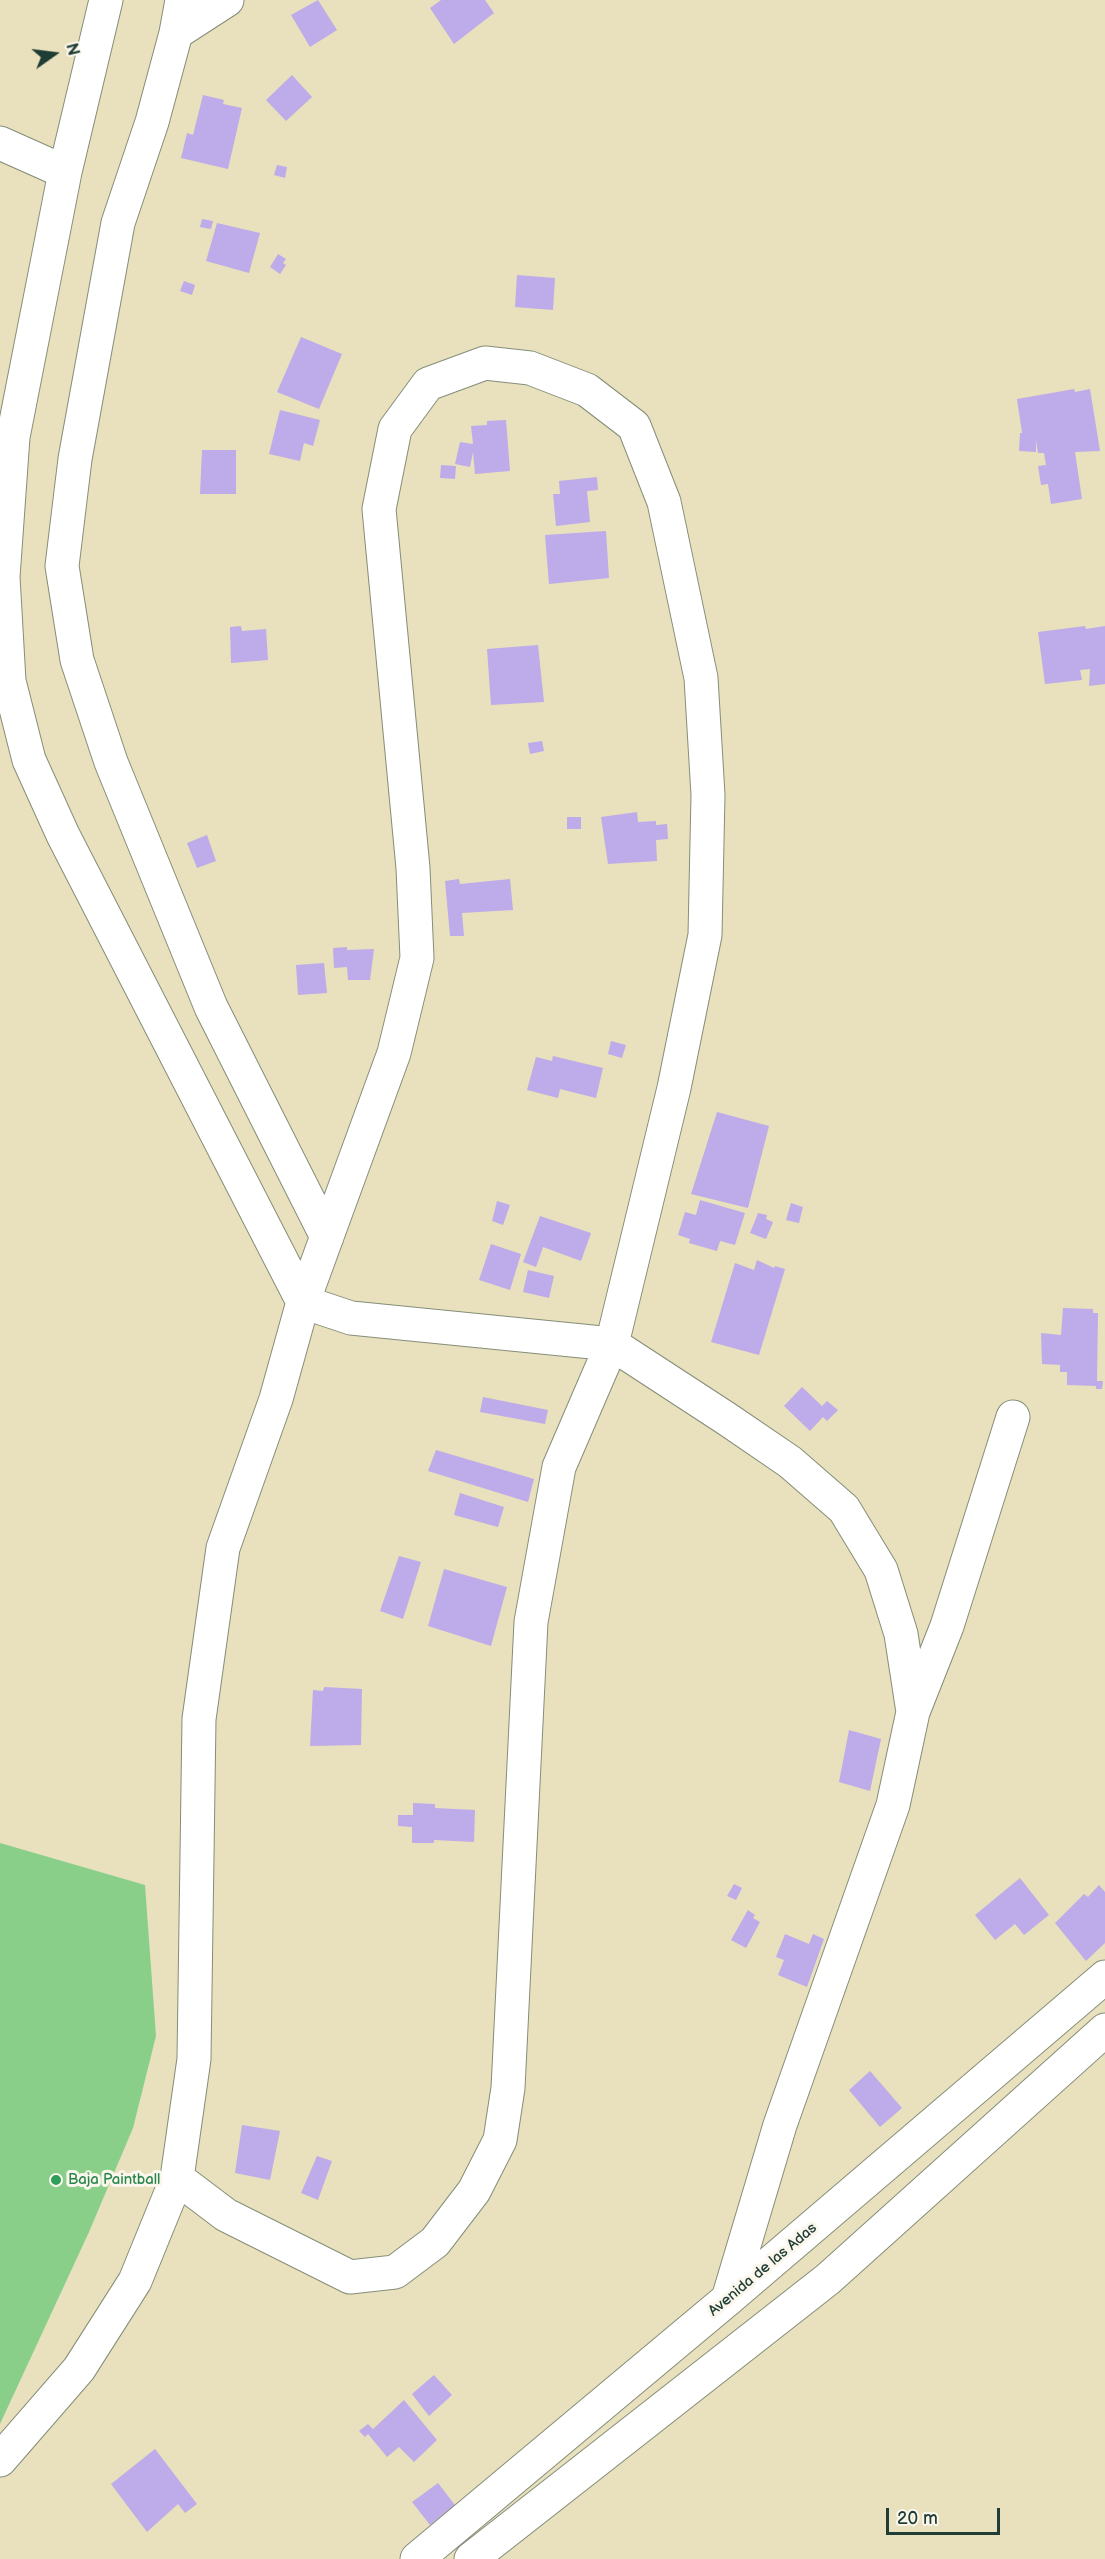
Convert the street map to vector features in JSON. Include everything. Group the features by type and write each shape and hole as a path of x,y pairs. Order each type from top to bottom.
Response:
{"street":[{"path":"106,0 65,172 13,437 3,577 9,681 29,760 63,835 303,1302 351,1318 612,1344 790,1462 844,1509 881,1570 901,1634 913,1712"},
{"path":"182,0 176,33 152,122 118,223 75,459 62,566 77,660 111,762 211,1007 327,1237"},
{"path":"176,33 227,0"},
{"path":"0,143 65,172"},
{"path":"0,2460 79,2369 135,2281 177,2178 194,2059 199,1719 223,1548 276,1398 303,1302 394,1053 417,958 413,868 380,508 395,429 428,384 485,363 530,369 587,390 634,426 664,502 701,678 708,795 705,935 674,1088 612,1344 559,1467 531,1622 508,2088 500,2140 474,2191 435,2242 395,2272 350,2277 226,2215 177,2178"},
{"path":"728,2300 780,2125 893,1805 913,1712 947,1626 1013,1417"},
{"name":"Avenida de las Adas","path":"417,2559 728,2300 1105,1977"},
{"path":"471,2559 828,2279 1105,2030"}],"green space":[{"name":"Baja Paintball","path":"0,1843 145,1885 156,2036 133,2128 89,2232 0,2424"}],"building":[{"path":"318,0 337,30 310,47 291,15"},
{"path":"441,0 485,0 494,13 454,44 430,8"},
{"path":"292,75 312,97 286,121 266,100"},
{"path":"203,95 224,100 223,104 242,108 228,169 181,158 187,133 193,135"},
{"path":"277,165 287,167 285,178 274,175"},
{"path":"202,219 213,221 211,229 200,227"},
{"path":"217,223 260,233 249,273 206,261"},
{"path":"278,254 286,259 283,263 286,265 280,274 270,267"},
{"path":"517,275 555,278 553,310 515,307"},
{"path":"184,281 195,285 192,295 180,291"},
{"path":"301,337 342,354 319,409 277,392"},
{"path":"1074,389 1075,392 1090,389 1100,451 1075,452 1082,499 1051,504 1048,484 1041,485 1038,466 1046,465 1044,453 1038,453 1036,440 1036,452 1019,451 1020,433 1022,433 1017,399"},
{"path":"280,410 320,420 313,446 304,443 300,461 269,454"},
{"path":"506,420 510,471 475,474 473,452 470,467 455,464 460,442 473,444 471,426 487,425 487,421"},
{"path":"202,450 236,450 236,494 200,494"},
{"path":"441,465 456,466 455,479 440,478"},
{"path":"597,477 598,490 587,491 590,522 556,526 553,494 560,494 559,481"},
{"path":"606,531 609,578 549,584 545,535"},
{"path":"241,626 242,631 266,629 268,660 231,663 230,627"},
{"path":"1085,626 1086,629 1105,626 1105,684 1089,686 1090,669 1080,670 1082,680 1045,684 1038,632"},
{"path":"538,645 544,702 491,705 487,649"},
{"path":"542,741 544,751 530,754 528,743"},
{"path":"637,812 638,822 656,821 656,825 667,824 668,839 656,840 657,861 608,864 601,817"},
{"path":"567,817 581,817 581,829 567,829"},
{"path":"207,835 216,861 197,868 187,843"},
{"path":"459,879 460,884 510,879 513,910 462,913 464,936 450,936 445,881"},
{"path":"347,947 347,950 374,949 370,980 348,980 347,967 334,968 333,948"},
{"path":"324,963 327,993 298,995 296,965"},
{"path":"611,1041 626,1045 622,1058 608,1054"},
{"path":"553,1056 603,1068 596,1098 560,1089 558,1098 527,1090 536,1057 552,1061"},
{"path":"717,1112 769,1126 748,1208 691,1194"},
{"path":"700,1200 745,1213 735,1245 720,1241 717,1251 689,1243 690,1239 678,1235 685,1212 696,1215"},
{"path":"497,1201 510,1205 503,1225 492,1221"},
{"path":"791,1203 803,1207 799,1223 786,1220"},
{"path":"758,1213 767,1215 766,1219 773,1222 766,1239 750,1233"},
{"path":"540,1216 591,1233 581,1261 543,1247 536,1267 523,1262"},
{"path":"491,1244 521,1254 510,1290 479,1280"},
{"path":"757,1260 774,1268 775,1266 785,1269 759,1355 711,1342 735,1263 754,1270"},
{"path":"528,1270 554,1276 549,1298 523,1292"},
{"path":"1063,1308 1093,1309 1093,1313 1098,1313 1097,1381 1103,1381 1102,1389 1096,1389 1096,1386 1067,1385 1067,1372 1060,1372 1060,1365 1042,1364 1041,1333 1061,1335"},
{"path":"802,1387 822,1406 827,1401 838,1410 827,1421 823,1417 810,1431 784,1406"},
{"path":"483,1397 548,1410 545,1424 480,1412"},
{"path":"436,1450 534,1479 528,1502 428,1471"},
{"path":"460,1493 504,1507 498,1527 454,1515"},
{"path":"399,1556 421,1562 403,1619 380,1611"},
{"path":"444,1569 507,1587 491,1646 428,1626"},
{"path":"324,1687 362,1689 361,1745 310,1746 313,1690 323,1691"},
{"path":"849,1730 881,1739 870,1791 839,1782"},
{"path":"413,1803 435,1804 435,1808 475,1810 474,1842 434,1840 434,1843 412,1843 412,1827 398,1826 398,1815 413,1815"},
{"path":"1020,1878 1049,1915 1024,1935 1015,1924 995,1940 975,1915"},
{"path":"734,1884 742,1888 736,1900 727,1896"},
{"path":"1099,1885 1105,1892 1105,1943 1086,1961 1055,1923 1084,1894 1088,1897"},
{"path":"748,1910 755,1915 753,1918 760,1922 746,1948 731,1940"},
{"path":"785,1934 809,1944 813,1934 824,1939 807,1987 778,1975 784,1960 776,1957"},
{"path":"870,2071 902,2108 880,2127 849,2090"},
{"path":"242,2125 280,2131 270,2180 235,2173"},
{"path":"317,2156 332,2161 318,2200 301,2193"},
{"path":"434,2375 452,2395 429,2416 412,2394"},
{"path":"404,2400 437,2440 414,2462 399,2447 387,2457 368,2434 365,2437 359,2431 368,2424 373,2429"},
{"path":"155,2449 197,2504 185,2513 178,2504 147,2532 111,2484"},
{"path":"438,2483 455,2505 430,2525 412,2502"}],"place":[{"name":"Baja Paintball","path":"56,2180"}]}
